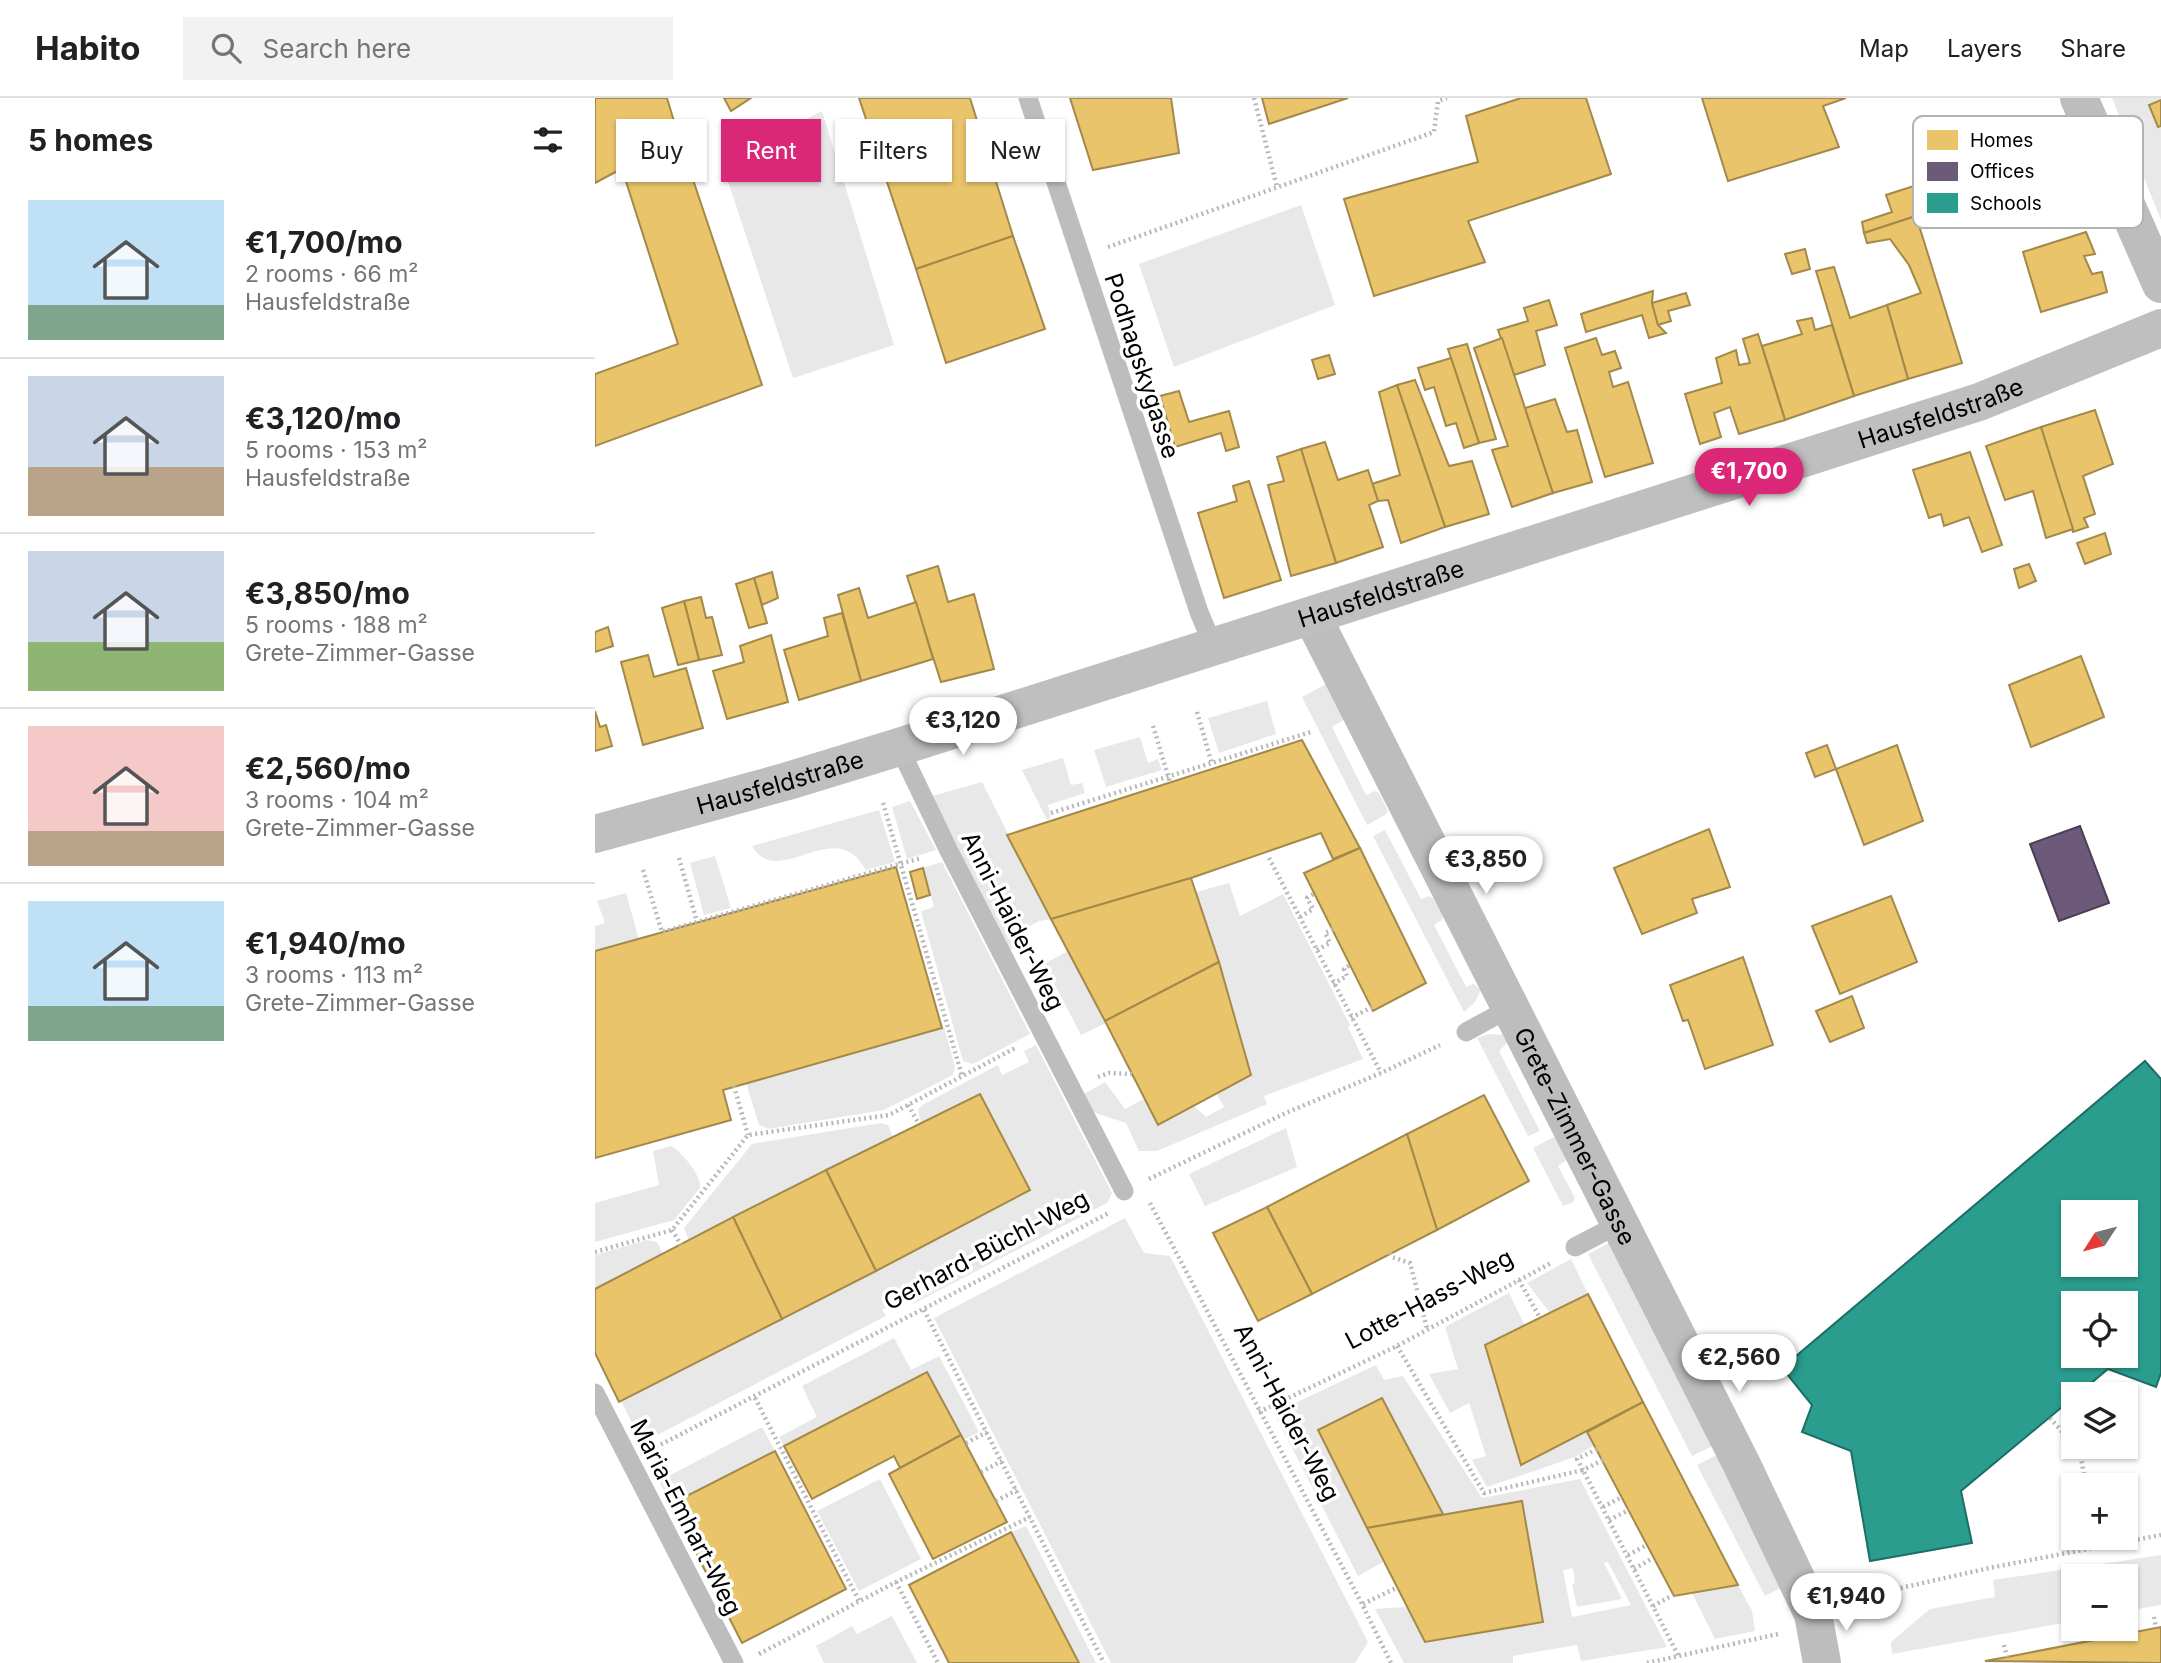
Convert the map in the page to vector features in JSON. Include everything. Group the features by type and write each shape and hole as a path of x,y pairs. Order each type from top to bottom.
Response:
{"street":[{"path":"2079,98 2087,116"},
{"path":"2136,228 2161,284"},
{"name":"Hausfeldstraße","path":"595,834 788,781 899,747 1979,402 2161,328"},
{"name":"Grete-Zimmer-Gasse","path":"1312,616 1741,1463 1812,1614 1822,1663"}],"lane":[{"name":"Podhagskygasse","path":"1028,98 1199,612 1214,648"},
{"name":"Anni-Haider-Weg","path":"899,747 1044,1034 1132,1187"},
{"path":"1466,1032 1510,1008"},
{"path":"1576,1247 1619,1224"},
{"name":"Maria-Emhart-Weg","path":"595,1393 734,1663"}],"path":[{"path":"1254,98 1277,187"},
{"path":"1107,247 1434,132 1437,100 1447,98"},
{"path":"1197,712 1212,764"},
{"path":"1153,726 1170,780"},
{"path":"1051,813 1170,780 1311,732"},
{"path":"883,803 962,1076"},
{"path":"643,870 662,932 949,849"},
{"path":"679,858 698,922"},
{"path":"1269,858 1381,1073"},
{"path":"1300,917 1313,909 1307,898 1315,893"},
{"path":"1317,950 1330,943 1325,933 1333,929"},
{"path":"1333,984 1347,975 1344,968 1350,965"},
{"path":"1351,1018 1372,1007"},
{"name":"Gerhard-Büchl-Weg","path":"628,1460 755,1398 1120,1207 1132,1187 1288,1112 1381,1073 1466,1032"},
{"path":"595,1252 671,1230 748,1135 889,1115 1044,1034"},
{"path":"734,1086 748,1135"},
{"path":"908,1105 919,1124"},
{"name":"Anni-Haider-Weg","path":"1132,1187 1259,1412 1391,1663"},
{"path":"671,1230 681,1245"},
{"name":"Lotte-Hass-Weg","path":"1259,1412 1397,1346 1564,1257 1576,1247"},
{"path":"1390,1254 1410,1263 1427,1328"},
{"path":"1518,1280 1540,1318"},
{"path":"924,1310 1104,1663"},
{"path":"1397,1346 1484,1493 1583,1469 1602,1460"},
{"path":"755,1398 806,1506 859,1601"},
{"path":"2050,1418 2061,1430"},
{"path":"967,1443 987,1432"},
{"path":"1597,1449 1577,1459 1679,1657"},
{"path":"981,1472 1002,1461"},
{"path":"996,1500 1017,1490"},
{"path":"1603,1507 1622,1497"},
{"path":"1609,1520 1629,1510"},
{"path":"757,1656 896,1582 1030,1517"},
{"path":"2138,1540 2161,1535"},
{"path":"1628,1556 1647,1545"},
{"path":"1846,1600 2086,1550"},
{"path":"1634,1569 1653,1558"},
{"path":"896,1582 938,1663"},
{"path":"1362,1605 1397,1588"},
{"path":"1653,1606 1672,1595"},
{"path":"2154,1617 2156,1628"},
{"path":"1647,1663 1781,1634"},
{"path":"2004,1645 2007,1657"}],"shaded area":[{"path":"2112,98 2161,98 2161,220 2143,175 2143,116 2119,116"},
{"path":"822,111 835,153 835,182 844,182 894,345 793,378 728,182 821,182 821,119 807,119"},
{"path":"1301,205 1335,305 1174,367 1139,264"},
{"path":"1328,683 1345,719 1332,727 1366,795 1375,791 1379,793 1388,811 1367,825 1302,697"},
{"path":"1267,701 1276,734 1219,753 1208,718"},
{"path":"1140,737 1148,763 1158,759 1162,770 1106,787 1094,750"},
{"path":"1063,758 1071,785 1082,783 1085,793 1048,805 1051,818 1047,820 1022,770"},
{"path":"982,782 1051,919 1039,921 1025,929 1030,939 1010,950 932,796"},
{"path":"910,801 936,850 907,859 892,807"},
{"path":"879,810 895,862 866,870 856,857 844,850 830,848 774,861 762,857 752,846"},
{"path":"1385,830 1421,899 1429,896 1434,899 1443,916 1442,920 1434,925 1466,987 1474,984 1481,990 1475,1002 1464,1012 1373,836"},
{"path":"715,856 731,908 704,915 690,863"},
{"path":"942,862 1030,1034 973,1064 963,1061 921,911 934,907 923,868"},
{"path":"1229,883 1240,916 1283,894 1350,1025 1348,1027 1363,1059 1264,1096 1267,1104 1157,1151 1139,1151 1126,1123 1093,1112 1084,1094 1105,1082 1125,1109 1145,1098 1158,1125 1194,1106 1206,1117 1224,1107 1217,1094 1251,1075 1196,892"},
{"path":"626,893 639,940 595,951 595,926 605,923 597,901"},
{"path":"1068,951 1106,1023 1081,1035 1044,964"},
{"path":"944,1027 955,1067 953,1075 884,1110 768,1129 759,1125 746,1083"},
{"path":"1489,1034 1503,1035 1507,1043 1499,1051 1540,1131 1528,1136 1477,1038"},
{"path":"1036,1045 1112,1193 1107,1203 913,1304 909,1297 882,1310 886,1316 642,1443 621,1401 1030,1190 980,1094 921,1124 918,1110 922,1105 998,1065 1002,1075 1029,1062 1024,1051"},
{"path":"881,1123 888,1125 893,1137 689,1241 684,1228 752,1144"},
{"path":"1286,1128 1297,1167 1205,1206 1189,1174"},
{"path":"1556,1136 1566,1160 1558,1166 1575,1198 1573,1202 1563,1206 1533,1148"},
{"path":"671,1146 690,1165 698,1177 700,1188 674,1220 595,1242 595,1203 659,1185 653,1151"},
{"path":"1125,1218 1144,1253 1170,1256 1368,1642 1355,1663 1111,1663 934,1318"},
{"path":"647,1240 657,1242 663,1254 595,1289 595,1255"},
{"path":"1609,1243 1713,1446 1692,1456 1588,1254"},
{"path":"1571,1259 1588,1294 1550,1313 1527,1283"},
{"path":"1509,1293 1525,1326 1485,1345 1521,1464 1587,1432 1595,1445 1575,1457 1487,1487 1472,1460 1486,1456 1469,1403 1450,1413 1429,1374 1458,1369 1445,1327"},
{"path":"894,1338 911,1370 939,1356 979,1432 964,1440 927,1372 784,1446 779,1437 817,1417 802,1386"},
{"path":"1376,1365 1384,1380 1403,1376 1482,1498 1580,1479 1667,1647 1581,1661 1577,1645 1513,1656 1513,1663 1404,1663 1375,1609 1406,1607 1425,1642 1543,1622 1522,1501 1443,1514 1382,1398 1318,1431 1383,1562 1358,1576 1274,1413","holes":["1608,1562 1631,1605 1572,1617 1563,1570 1573,1568 1575,1583 1572,1584 1577,1607 1622,1599 1604,1563"]},
{"path":"762,1427 775,1451 671,1504 659,1481"},
{"path":"1717,1455 1783,1587 1765,1596 1697,1465"},
{"path":"880,1479 921,1559 859,1591 817,1511"},
{"path":"1026,1526 1096,1663 1079,1663 1011,1532"},
{"path":"2161,1555 2161,1605 2138,1609 2138,1564 2101,1564"},
{"path":"2061,1570 2061,1623 1892,1654 1891,1642 1930,1609 1995,1597 1993,1580"},
{"path":"1738,1585 1752,1611 1755,1631 1715,1639 1692,1593"},
{"path":"892,1616 917,1663 824,1663 816,1646 852,1626 857,1634"}],"building: Homes":[{"path":"595,98 667,98 673,119 616,119 616,172 595,183"},
{"path":"724,98 751,98 731,111"},
{"path":"859,98 970,98 977,119 966,119 966,182 996,182 1013,236 916,269 887,182 952,182 952,119 866,119"},
{"path":"1070,98 1171,98 1179,153 1093,170"},
{"path":"1262,98 1348,98 1269,124"},
{"path":"1521,98 1586,98 1611,174 1468,221 1485,262 1374,296 1344,199 1478,162 1466,116"},
{"path":"1702,98 1846,98 1823,106 1839,147 1728,181"},
{"path":"2161,100 2161,126 2158,127 2149,105"},
{"path":"626,182 694,182 762,385 595,446 595,374 678,344"},
{"path":"1913,186 1913,217 1864,233 1862,222 1892,212 1886,195"},
{"path":"1913,217 1913,228 1920,228 1962,363 1908,379 1887,305 1921,293 1909,265 1890,239 1867,243 1864,233"},
{"path":"2086,232 2095,254 2084,256 2092,274 2102,272 2107,292 2041,312 2023,252"},
{"path":"1013,236 1045,329 946,363 916,269"},
{"path":"1805,249 1810,269 1792,274 1785,254"},
{"path":"1834,267 1850,318 1887,305 1908,379 1854,396 1816,271"},
{"path":"1653,291 1652,303 1658,325 1666,333 1649,338 1642,315 1586,332 1581,314"},
{"path":"1686,293 1690,305 1668,311 1671,321 1658,325 1652,303"},
{"path":"1549,300 1557,325 1536,331 1545,365 1514,375 1498,330 1528,321 1524,308"},
{"path":"1812,318 1815,330 1832,325 1854,396 1785,420 1762,346 1802,334 1797,321"},
{"path":"1758,334 1785,420 1739,434 1730,407 1714,413 1721,437 1700,444 1685,394 1722,383 1716,358 1736,350 1739,365 1750,363 1743,339"},
{"path":"1502,338 1553,493 1512,507 1492,450 1508,446 1474,348"},
{"path":"1596,338 1602,355 1615,351 1621,368 1609,372 1613,387 1628,382 1653,463 1605,477 1565,348"},
{"path":"1467,344 1496,439 1479,443 1448,349"},
{"path":"1329,355 1335,374 1318,379 1312,360"},
{"path":"1451,358 1479,443 1464,448 1456,423 1446,426 1434,387 1425,390 1418,368"},
{"path":"1415,380 1449,466 1472,461 1489,514 1445,527 1397,385"},
{"path":"1397,385 1445,527 1401,543 1388,500 1378,501 1372,484 1400,475 1379,392"},
{"path":"1179,391 1189,422 1229,411 1239,447 1226,451 1221,433 1175,447 1160,396"},
{"path":"1555,399 1567,432 1577,430 1592,482 1553,493 1525,408"},
{"path":"2095,410 2113,464 2083,476 2095,514 2084,518 2088,527 2073,532 2041,427"},
{"path":"2041,427 2073,529 2046,538 2033,491 2005,500 1986,446"},
{"path":"1325,442 1338,480 1368,470 1378,501 1369,505 1383,547 1336,563 1301,449"},
{"path":"1301,449 1336,563 1291,576 1268,485 1284,481 1277,457"},
{"path":"1970,452 2002,545 1982,552 1969,517 1944,526 1941,514 1929,518 1913,470"},
{"path":"1249,481 1281,580 1224,598 1198,513 1237,501 1233,486"},
{"path":"2105,533 2111,554 2085,564 2077,543"},
{"path":"2029,564 2036,581 2019,588 2014,569"},
{"path":"938,566 948,602 974,594 994,669 941,682 907,576"},
{"path":"772,572 778,598 762,605 754,578"},
{"path":"754,578 767,623 749,628 736,584"},
{"path":"859,588 868,618 916,602 933,659 861,681 838,595"},
{"path":"701,597 706,618 712,617 722,655 699,660 684,601"},
{"path":"684,601 699,660 678,665 662,608"},
{"path":"842,613 861,681 799,700 784,650 828,636 824,618"},
{"path":"608,627 613,646 595,652 595,632"},
{"path":"771,635 788,702 727,719 713,671 744,662 740,646"},
{"path":"648,655 654,677 686,668 703,728 643,745 621,662"},
{"path":"2081,656 2104,717 2031,747 2009,685"},
{"path":"595,711 600,727 606,725 612,746 595,751"},
{"path":"1302,740 1360,848 1333,859 1321,833 1191,878 1051,919 1007,835"},
{"path":"1827,745 1836,769 1815,777 1806,753"},
{"path":"1897,745 1923,821 1864,845 1836,769"},
{"path":"1709,829 1730,887 1692,899 1697,913 1642,934 1614,868"},
{"path":"1360,848 1426,983 1373,1011 1304,873"},
{"path":"896,867 942,1028 723,1090 731,1120 595,1158 595,951"},
{"path":"923,868 930,895 917,899 910,872"},
{"path":"1191,878 1219,962 1105,1021 1051,919"},
{"path":"1891,896 1917,962 1840,994 1812,926"},
{"path":"1743,957 1773,1045 1705,1069 1688,1020 1683,1021 1670,985"},
{"path":"1219,962 1251,1075 1158,1125 1105,1021"},
{"path":"1852,996 1864,1028 1830,1042 1816,1011"},
{"path":"980,1094 1030,1190 876,1271 826,1170"},
{"path":"1484,1095 1529,1181 1437,1230 1407,1134"},
{"path":"1407,1134 1437,1230 1312,1294 1267,1207"},
{"path":"826,1170 876,1271 782,1319 733,1217"},
{"path":"1267,1207 1312,1294 1258,1321 1213,1233"},
{"path":"733,1217 782,1319 619,1402 595,1353 595,1289"},
{"path":"1588,1294 1643,1402 1521,1465 1485,1345"},
{"path":"927,1372 961,1435 900,1468 894,1456 812,1499 784,1446"},
{"path":"1382,1398 1443,1514 1367,1528 1318,1430"},
{"path":"1643,1402 1738,1585 1674,1596 1587,1432"},
{"path":"961,1435 1007,1522 933,1559 889,1474"},
{"path":"775,1451 846,1589 742,1643 671,1504"},
{"path":"1522,1501 1543,1622 1425,1642 1367,1528"},
{"path":"1011,1532 1079,1663 949,1663 909,1585"},
{"path":"2161,1627 2161,1663 1985,1661 2089,1641 2138,1641 2138,1631"}],"building: Offices":[{"path":"2080,826 2109,903 2059,921 2030,844"}],"building: Schools":[{"path":"2145,1061 2161,1079 2161,1373 2156,1387 2108,1369 2092,1382 2061,1382 2061,1408 1961,1491 1972,1543 1870,1561 1851,1451 1802,1432 1812,1405 1782,1368"}]}
